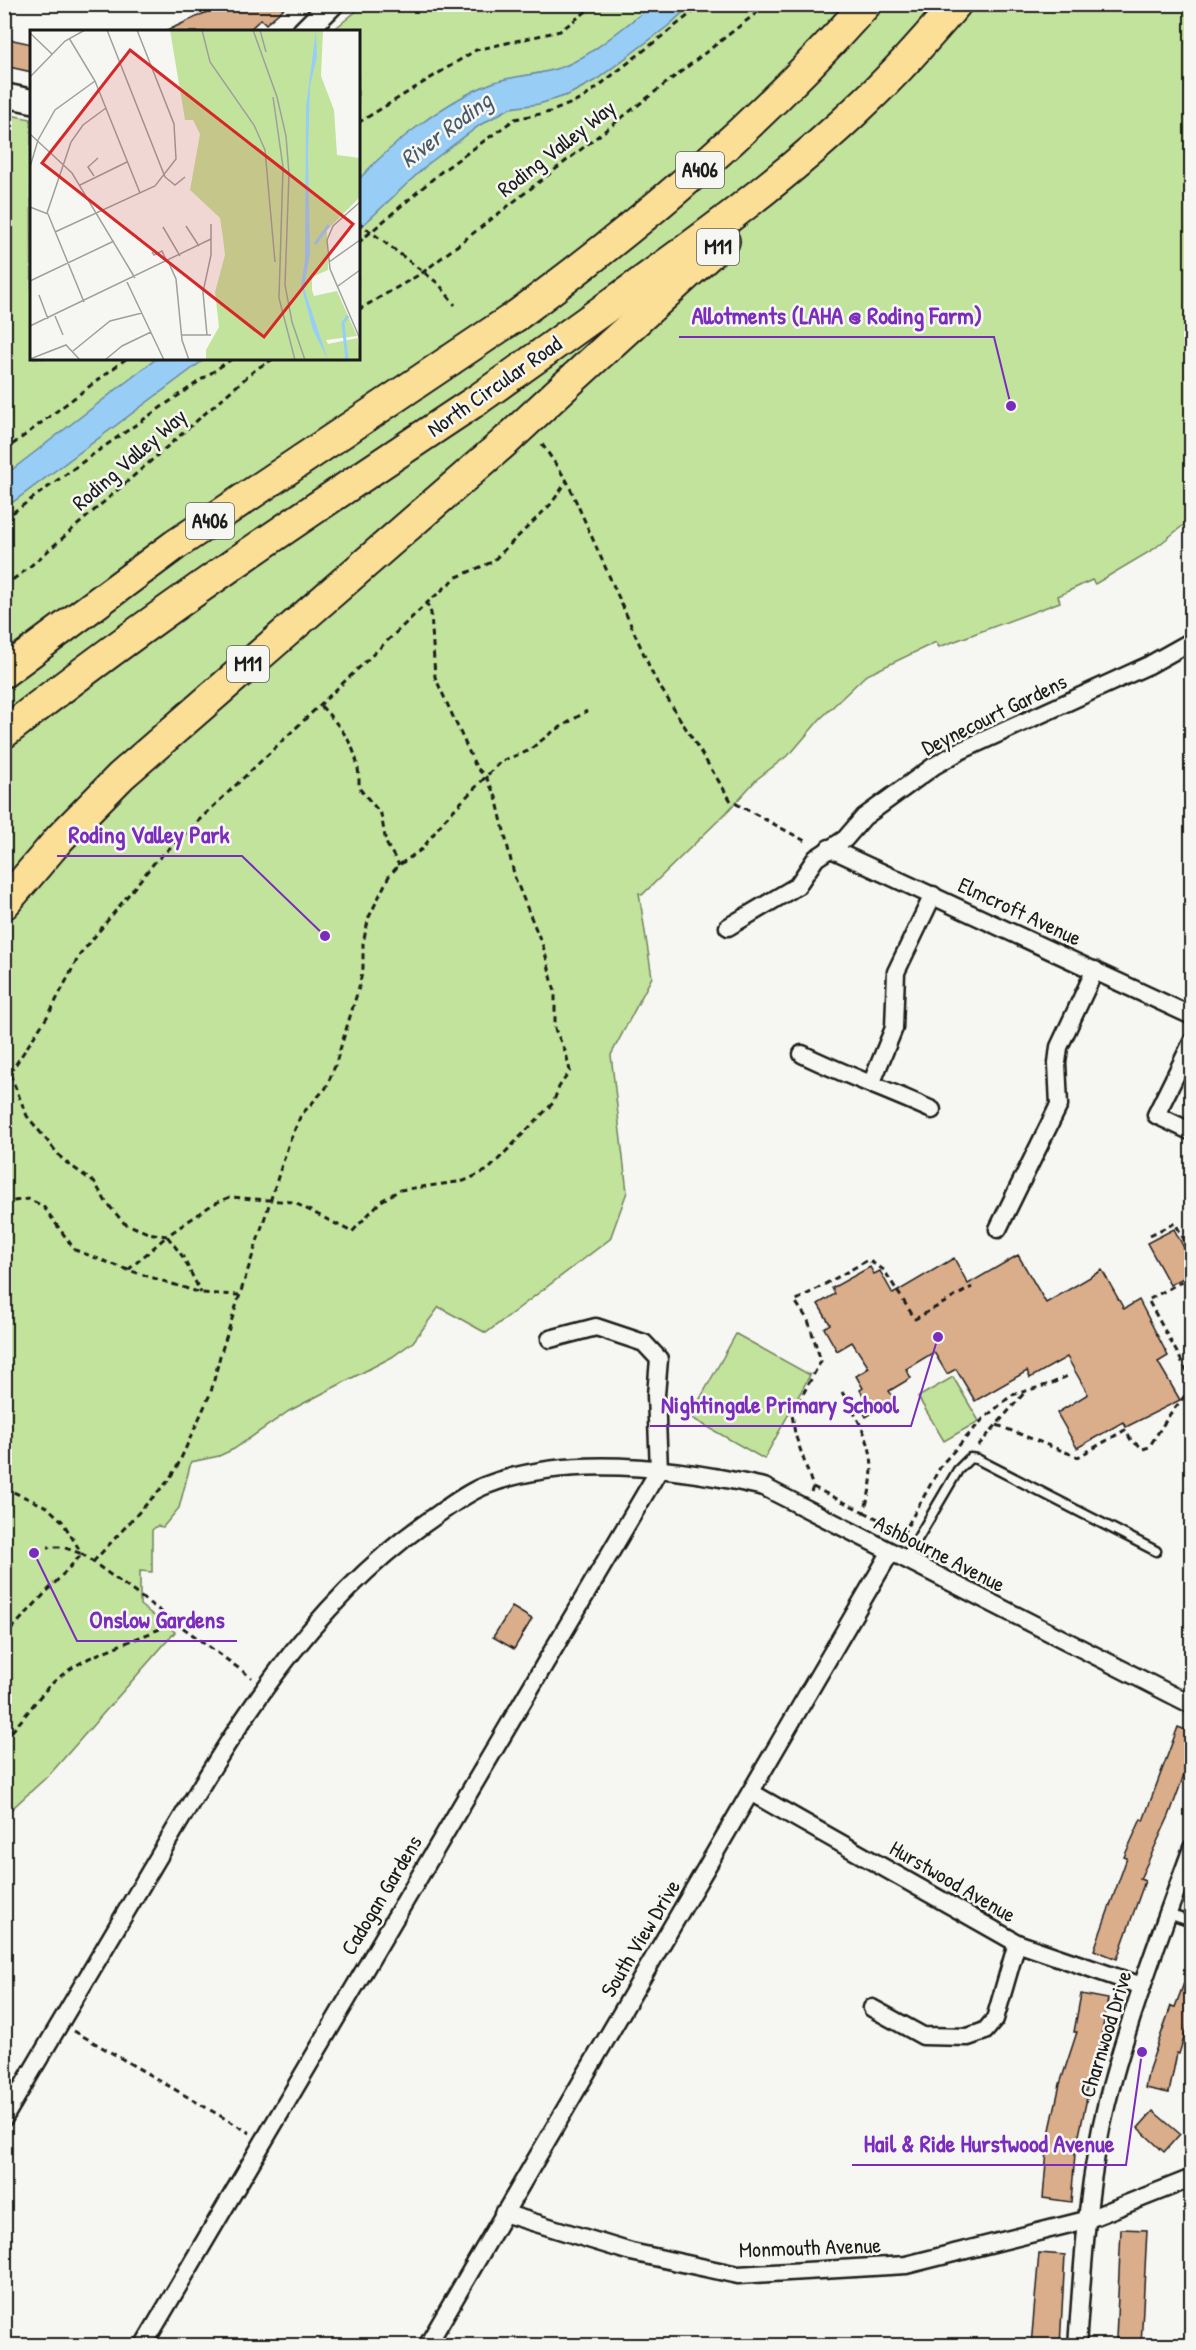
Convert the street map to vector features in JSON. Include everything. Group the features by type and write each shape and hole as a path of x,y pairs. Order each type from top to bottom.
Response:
{"highway":[{"name":"North Circular Road","path":"4,672 175,545 449,362 602,252 739,136 823,53 866,4"},
{"name":"North Circular Road","path":"4,733 93,663 221,571 477,400 742,205 801,159 865,102 915,52 956,4"},
{"name":"M11","path":"4,904 60,838 120,776 507,440 743,224 865,102"}],"street":[{"path":"306,30 332,4"},
{"path":"4,95 30,101"},
{"name":"Deynecourt Gardens","path":"728,927 797,886 806,870 829,848 845,838 864,816 952,756 1149,665 1191,640"},
{"name":"Elmcroft Avenue","path":"829,848 1191,1015"},
{"path":"872,1083 894,1028 896,972 933,896"},
{"path":"998,1229 1059,1106 1057,1063 1059,1047 1095,970"},
{"path":"1191,1042 1156,1115 1191,1131"},
{"path":"802,1054 853,1079 872,1083 932,1110"},
{"path":"550,1340 596,1327 644,1343 659,1359 656,1395 659,1470"},
{"name":"Ashbourne Avenue","path":"4,2118 264,1686 311,1629 375,1562 433,1518 483,1486 562,1466 659,1470 710,1475 764,1487 897,1557 1191,1705"},
{"name":"Cadogan Gardens","path":"143,2346 262,2140 659,1470"},
{"name":"South View Drive","path":"427,2346 752,1792 897,1557"},
{"name":"Hurstwood Avenue","path":"752,1792 1017,1943 1142,1986"},
{"name":"Charnwood Drive","path":"1077,2346 1086,2220 1107,2103 1142,1986 1191,1848"},
{"path":"872,2008 923,2036 968,2037 986,2031 995,2019 1017,1943"},
{"name":"Monmouth Avenue","path":"503,2213 631,2252 738,2275 906,2265 1086,2220 1191,2178"}],"lane":[{"path":"897,1557 958,1470 970,1458 977,1459 1156,1551"},
{"path":"1168,1914 1191,1923"}],"path":[{"path":"360,122 476,50 560,31 597,4"},
{"path":"360,241 442,171 515,119 550,112 582,99 703,4"},
{"name":"Roding Valley Way","path":"360,309 422,273 768,4"},
{"path":"360,224 439,284 455,305"},
{"path":"4,452 124,360"},
{"path":"4,519 230,360"},
{"name":"Roding Valley Way","path":"4,586 26,570 256,369 272,360"},
{"path":"542,444 567,481 654,677 731,801 800,840 829,848"},
{"path":"4,1082 49,1014 79,956 154,863 427,603 457,577 492,562 551,504 567,481"},
{"path":"128,1270 167,1236 213,1204 230,1197 268,1202 293,1202 352,1232 381,1201 400,1190 464,1181 488,1170 553,1103 559,1087 570,1071 566,1053 555,1029 555,992 544,949 515,878 496,797 486,777 476,767 435,677 431,613 427,603"},
{"path":"321,706 341,727 354,748 360,768 359,788 381,814 386,843 399,865"},
{"path":"93,1562 167,1482 178,1465 211,1392 268,1202 301,1114 326,1088 363,968 363,943 369,917 389,876 399,865 422,849 445,819 501,761 528,751 550,733 587,711"},
{"path":"10,1074 27,1116 63,1160 96,1183 106,1202 124,1223 148,1233 167,1236 183,1257 201,1293"},
{"path":"4,1206 14,1201 28,1199 43,1206 75,1250 128,1270 201,1293 239,1296"},
{"path":"1150,1235 1175,1223 1191,1254"},
{"path":"842,1392 866,1433 871,1451 872,1486 864,1512 813,1487 795,1434 792,1414 821,1361 808,1320 795,1300 868,1260 884,1270 915,1319 972,1287"},
{"path":"1191,1276 1148,1300 1191,1380"},
{"path":"996,1425 1078,1457 1125,1430 1131,1440 1143,1449 1149,1448 1170,1414 1191,1387"},
{"path":"973,1452 1026,1391"},
{"path":"803,1507 813,1487"},
{"path":"4,1488 48,1507 62,1521 82,1554"},
{"path":"48,1547 63,1547 82,1554 264,1686"},
{"path":"4,1637 82,1554"},
{"path":"4,1738 19,1725 56,1680 103,1650 150,1635 174,1621"},
{"path":"60,2022 262,2140"}],"green space":[{"path":"364,5 1191,5 1191,519 1154,549 1095,584 1092,580 1058,596 1060,602 939,647 936,642 865,676 820,719 792,752 757,779 726,813 642,895 639,893 652,977 611,1055 627,1192 610,1239 486,1333 439,1307 413,1342 392,1357 289,1411 234,1449 219,1456 191,1462 179,1508 163,1527 157,1526 152,1530 152,1572 140,1571 140,1605 175,1632 50,1774 5,1815 5,114 30,119 30,360 360,360 360,30 333,30"},
{"path":"736,1334 810,1375 764,1459 690,1417"},
{"path":"953,1377 979,1421 944,1441 918,1397"}],"water":[{"name":"River Roding","path":"653,5 691,5 668,26 596,80 568,95 539,104 510,108 480,125 428,164 360,228 360,178 387,151 420,124 456,101 492,83 558,69 601,45"},
{"path":"155,360 204,360 5,508 5,475"}],"building":[{"path":"224,4 289,4 266,24 261,19 249,30 168,30"},
{"path":"4,38 30,44 30,72 4,66"},
{"path":"1174,1229 1191,1261 1191,1274 1170,1285 1147,1243"},
{"path":"1018,1255 1046,1303 1102,1270 1124,1309 1139,1300 1168,1356 1158,1362 1180,1400 1126,1427 1123,1422 1077,1448 1057,1413 1088,1394 1067,1357 1030,1378 1027,1371 975,1401 956,1369 947,1374 934,1352 906,1369 911,1378 889,1391 895,1400 866,1417 859,1404 866,1400 860,1390 863,1388 856,1376 869,1368 852,1342 837,1351 824,1328 830,1324 818,1304 835,1294 832,1288 870,1267 874,1274 880,1271 893,1294 954,1258 968,1284"},
{"path":"512,1607 532,1619 514,1649 493,1637"},
{"path":"1178,1727 1191,1732 1191,1756 1169,1816 1140,1879 1145,1881 1117,1959 1094,1950 1127,1858 1124,1857 1141,1819 1143,1821"},
{"path":"1190,1967 1191,2015 1179,2054 1177,2053 1169,2093 1145,2088 1149,2069 1171,2006 1175,2007"},
{"path":"1081,1994 1108,1999 1098,2054 1084,2097 1087,2098 1075,2154 1071,2202 1043,2198 1048,2139 1060,2084 1077,2032 1074,2032"},
{"path":"1153,2111 1180,2134 1164,2152 1138,2128"},
{"path":"1121,2229 1147,2230 1141,2346 1118,2346 1119,2339 1116,2339"},
{"path":"1039,2253 1065,2255 1060,2346 1031,2346"}],"place":[{"name":"Allotments (LAHA @ Roding Farm)","path":"1011,406"},
{"name":"Roding Valley Park","path":"325,936"},
{"name":"Nightingale Primary School","path":"938,1337"},
{"name":"Onslow Gardens","path":"34,1553"},
{"name":"Hail & Ride Hurstwood Avenue","path":"1142,2052"}]}
